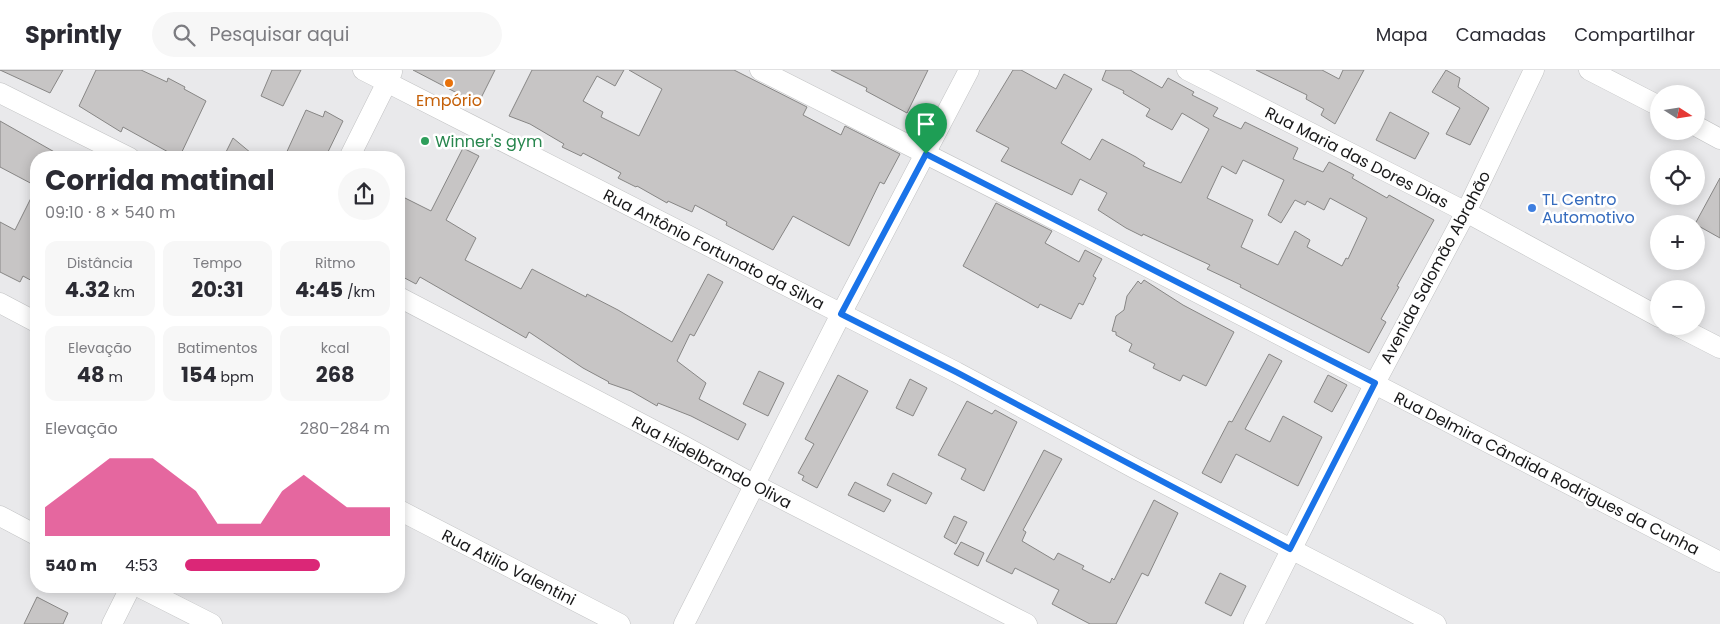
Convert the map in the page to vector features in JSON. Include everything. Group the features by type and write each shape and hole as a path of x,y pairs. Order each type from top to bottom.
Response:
{"street":[{"name":"Rua Antônio Fortunato da Silva","path":"363,70 390,76 841,314 956,372 1436,624"},
{"name":"Rua Delmira Cândida Rodrigues da Cunha","path":"760,70 1375,383 1720,562"},
{"path":"684,624 841,314 969,70"},
{"name":"Rua Maria das Dores Dias","path":"1187,70 1466,212 1650,312"},
{"name":"Avenida Salomão Abrahão","path":"1254,624 1375,383 1466,212 1534,70"},
{"path":"1589,70 1650,101"},
{"path":"352,151 390,76"},
{"path":"0,93 116,151"},
{"path":"1705,131 1720,139"},
{"name":"Rua Hidelbrando Oliva","path":"405,300 755,485 1027,624"},
{"path":"0,303 30,319"},
{"path":"1694,335 1720,348"},
{"name":"Rua Atilio Valentini","path":"405,513 620,624"},
{"path":"0,516 30,532"},
{"path":"112,624 128,593"},
{"path":"151,593 212,624"}],"building":[{"path":"0,70 63,70 50,93"},
{"path":"96,70 141,70 167,82 168,78 206,101 182,151 166,151 123,127 121,132 79,106"},
{"path":"272,70 301,70 283,106 261,96"},
{"path":"413,70 495,70 478,104"},
{"path":"532,70 624,70 615,86 597,76 583,101 603,112 601,117 639,136 662,89 629,70 734,70 807,107 803,115 841,135 845,126 900,154 884,184 880,182 849,246 793,216 773,250 726,225 727,222 695,205 692,212 668,201 667,203 637,186 618,178 621,173 583,153 581,156 562,147 564,144 530,124 509,116"},
{"path":"831,70 928,70 907,113 866,91 867,88"},
{"path":"1013,70 1021,70 1056,89 1064,74 1092,89 1061,143 1090,160 1102,139 1136,157 1145,163 1143,166 1181,183 1209,129 1182,113 1172,130 1146,116 1150,109 1123,93 1124,91 1102,80 1106,70 1130,70 1162,88 1168,78 1194,92 1192,95 1218,108 1213,116 1241,129 1245,122 1298,148 1293,159 1323,172 1329,162 1354,175 1352,178 1387,198 1389,195 1434,220 1397,286 1399,287 1381,319 1386,322 1369,353 1207,269 1210,265 1126,228 1098,210 1107,193 1080,179 1072,195 1001,161 1009,148 976,131","holes":["1243,160 1284,180 1268,215 1281,223 1295,200 1305,205 1307,201 1324,210 1330,198 1367,218 1348,259 1346,258 1342,266 1307,247 1310,240 1295,231 1278,265 1241,247 1253,220 1207,198 1222,166 1236,174"]},
{"path":"1256,70 1322,70 1339,79 1343,70 1364,70 1335,124 1321,115 1324,109 1306,99 1307,95"},
{"path":"1446,70 1460,78 1458,87 1489,108 1470,145 1446,134 1460,108 1432,92"},
{"path":"306,110 323,117 325,111 343,121 328,151 287,151"},
{"path":"1390,112 1429,133 1415,159 1376,140"},
{"path":"0,121 53,151 30,151 30,183 0,167"},
{"path":"233,138 249,151 226,151"},
{"path":"463,148 479,156 446,220 476,238 465,260 521,289 532,269 586,297 587,294 618,310 672,342 708,274 723,282 694,336 690,334 677,361 706,383 699,399 746,424 738,440 691,416 658,403 657,406 631,391 608,383 529,332 526,338 420,277 416,284 405,278 405,198 431,211"},
{"path":"1720,178 1720,238 1705,230 1705,215 1700,215"},
{"path":"30,200 30,280 23,276 20,282 0,272 0,222 15,230"},
{"path":"996,203 1052,231 1045,243 1079,262 1085,250 1102,259 1093,276 1096,278 1083,305 1079,303 1071,319 1040,304 1038,308 963,266"},
{"path":"1144,280 1183,305 1234,332 1206,386 1183,375 1180,381 1153,368 1155,364 1129,351 1132,344 1112,331 1116,316 1124,310 1127,296 1138,281 1141,284"},
{"path":"1269,354 1282,361 1245,429 1270,442 1283,416 1322,437 1298,486 1236,454 1221,483 1202,473 1229,421 1232,422"},
{"path":"759,371 784,383 768,416 743,404"},
{"path":"838,375 868,391 817,488 802,480 804,476 798,473 814,444 805,439"},
{"path":"1328,375 1347,385 1332,412 1314,402"},
{"path":"910,379 927,388 913,416 896,408"},
{"path":"967,401 992,414 995,410 1017,422 984,491 961,479 966,469 938,455"},
{"path":"1044,450 1062,459 1023,530 1026,532 1022,541 1054,560 1058,553 1084,566 1082,569 1110,583 1112,578 1114,580 1154,500 1178,513 1148,576 1142,573 1116,624 1090,624 1052,604 1059,590 1015,568 1012,574 986,561"},
{"path":"893,473 932,493 926,504 887,485"},
{"path":"855,482 891,500 884,512 848,495"},
{"path":"954,516 967,522 956,544 944,537"},
{"path":"961,542 984,553 978,566 954,554"},
{"path":"1220,573 1246,586 1231,616 1205,603"},
{"path":"37,597 68,613 63,624 24,624"}],"place":[{"name":"Empório","path":"449,83"},
{"name":"Winner's gym","path":"425,141"},
{"name":"TL Centro Automotivo","path":"1532,208"}],"route":[{"path":"926,154 1375,383 1290,549 956,372 841,314 926,154"}]}
